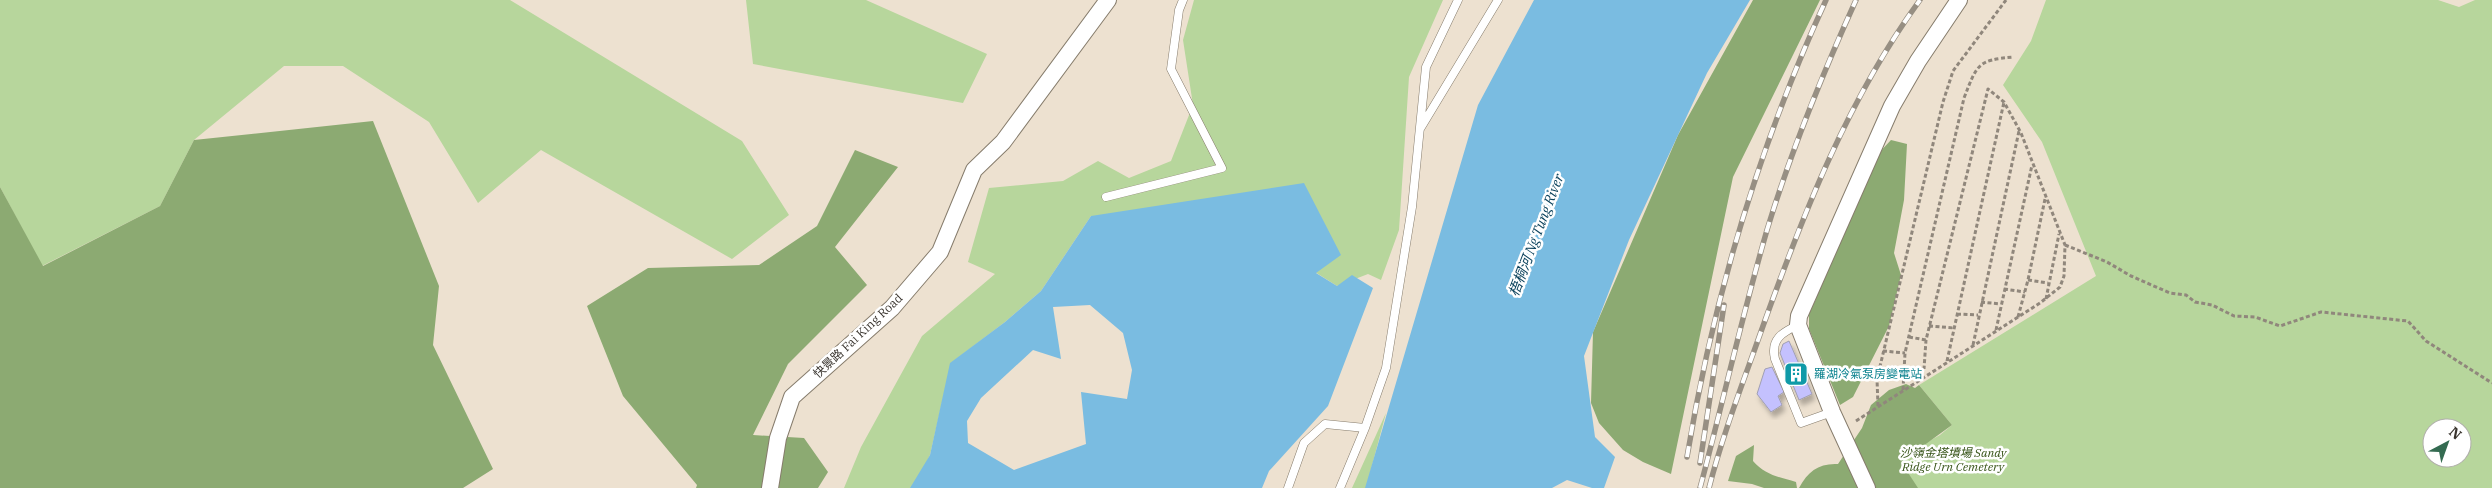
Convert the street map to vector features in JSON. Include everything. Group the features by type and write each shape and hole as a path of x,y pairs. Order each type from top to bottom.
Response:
{"street":[{"name":"快景路 Fai King Road","path":"770,488 778,438 792,397 892,308 940,252 974,170 1003,142 1108,0"},
{"path":"1864,481 1832,412 1798,324 1799,316 1892,106 1918,61 1959,0"}],"lane":[{"path":"1106,196 1222,168 1171,69 1179,10 1183,0"},
{"path":"1340,488 1365,428 1386,368 1412,207 1426,66 1458,0"},
{"path":"1419,130 1498,0"},
{"path":"1798,324 1782,332 1778,338 1774,350 1775,359 1801,423 1832,412"},
{"path":"1288,488 1304,443 1325,424 1365,428"}],"path":[{"path":"1878,407 1877,379 1943,102 1954,72 2006,0"},
{"path":"1903,391 1905,353 1964,98 1973,76 1982,63 1993,59 2013,57"},
{"path":"1856,421 2046,299 2060,287 2064,276 2065,245 2020,130 2004,102 1988,89 1929,326 1924,369"},
{"path":"1947,362 2004,102"},
{"path":"1973,345 1978,315 2020,130"},
{"path":"1996,330 2000,304 2032,163"},
{"path":"2018,317 2046,198"},
{"path":"2046,299 2059,232"},
{"path":"2065,245 2108,262 2131,276 2170,293 2186,295 2195,302 2212,305 2234,316 2256,316 2280,326 2321,312 2408,321 2426,341 2492,383"},
{"path":"2028,280 2048,283"},
{"path":"2004,289 2025,292"},
{"path":"1981,302 2000,304"},
{"path":"1957,314 1978,315"},
{"path":"1929,326 1954,328"},
{"path":"1909,337 1926,340"},
{"path":"1883,351 1905,353"}],"green space":[{"path":"0,0 510,0 742,141 789,215 732,259 541,150 478,203 429,122 343,66 284,66 194,140 160,206 42,266 0,187"},
{"path":"746,0 866,0 987,54 963,103 753,64"},
{"path":"1194,0 1443,0 1409,77 1399,230 1381,280 1368,274 1337,286 1315,272 1091,216 1041,291 1005,322 951,363 930,455 914,488 844,488 861,447 922,336 995,274 968,262 989,188 1063,181 1098,161 1129,178 1171,161 1193,105 1183,40"},
{"path":"1753,0 1820,0 1733,177 1671,474 1643,462 1623,450 1599,423 1591,403 1593,332 1678,135"},
{"name":"沙嶺金塔墳場 Sandy Ridge Urn Cemetery","path":"2046,0 2438,0 2459,7 2475,0 2492,0 2492,488 1888,488 1879,469 1940,435 1952,425 1919,385 2096,276 2042,142 2003,85 2031,41"},
{"path":"373,121 439,286 433,345 493,469 463,488 0,488 0,187 43,266 160,206 194,140"},
{"path":"1891,140 1907,144 1904,200 1894,253 1901,275 1889,326 1853,397 1840,405 1809,329 1809,314 1816,299 1806,291 1861,172"},
{"path":"855,150 898,167 835,247 867,285 788,364 753,435 804,438 828,472 818,488 696,488 697,485 623,396 587,306 648,268 759,265 817,226"},
{"path":"1906,384 1915,388 1919,385 1952,425 1901,462 1918,488 1799,488 1806,477 1815,469 1825,465 1838,464 1862,428 1871,405 1889,390"},
{"path":"1386,413 1366,488 1352,488"},
{"path":"1754,445 1753,461 1758,466 1773,475 1796,482 1797,488 1764,488 1752,484 1728,481 1736,456"}],"water":[{"name":"梧桐河 Ng Tung River","path":"1534,0 1750,0 1707,73 1629,240 1584,356 1595,437 1615,457 1604,488 1592,488 1567,480 1552,488 1365,488 1478,105"},
{"path":"1304,183 1341,255 1316,273 1337,286 1352,275 1373,288 1328,406 1269,471 1262,488 910,488 930,455 950,363 1005,322 1041,291 1091,216","holes":["1090,305 1123,333 1132,370 1127,399 1081,392 1086,444 1014,470 968,443 967,421 981,398 1033,350 1061,359 1053,307"]}],"building":[{"name":"羅湖冷氣泵房變電站","path":"1789,341 1812,394 1799,400 1780,353 1783,344"},
{"path":"1772,367 1784,392 1778,396 1782,405 1771,412 1757,394 1765,369"}],"railway":[{"path":"1687,457 1710,339 1741,224 1759,167 1780,111 1826,0"},
{"path":"1700,488 1749,294 1776,201 1831,56 1856,0"},
{"path":"1709,488 1741,386 1795,241 1830,157 1871,77 1894,38 1920,0"},
{"path":"1700,463 1724,305"}],"place":[{"name":"羅湖冷氣泵房變電站","path":"1796,374"}]}
